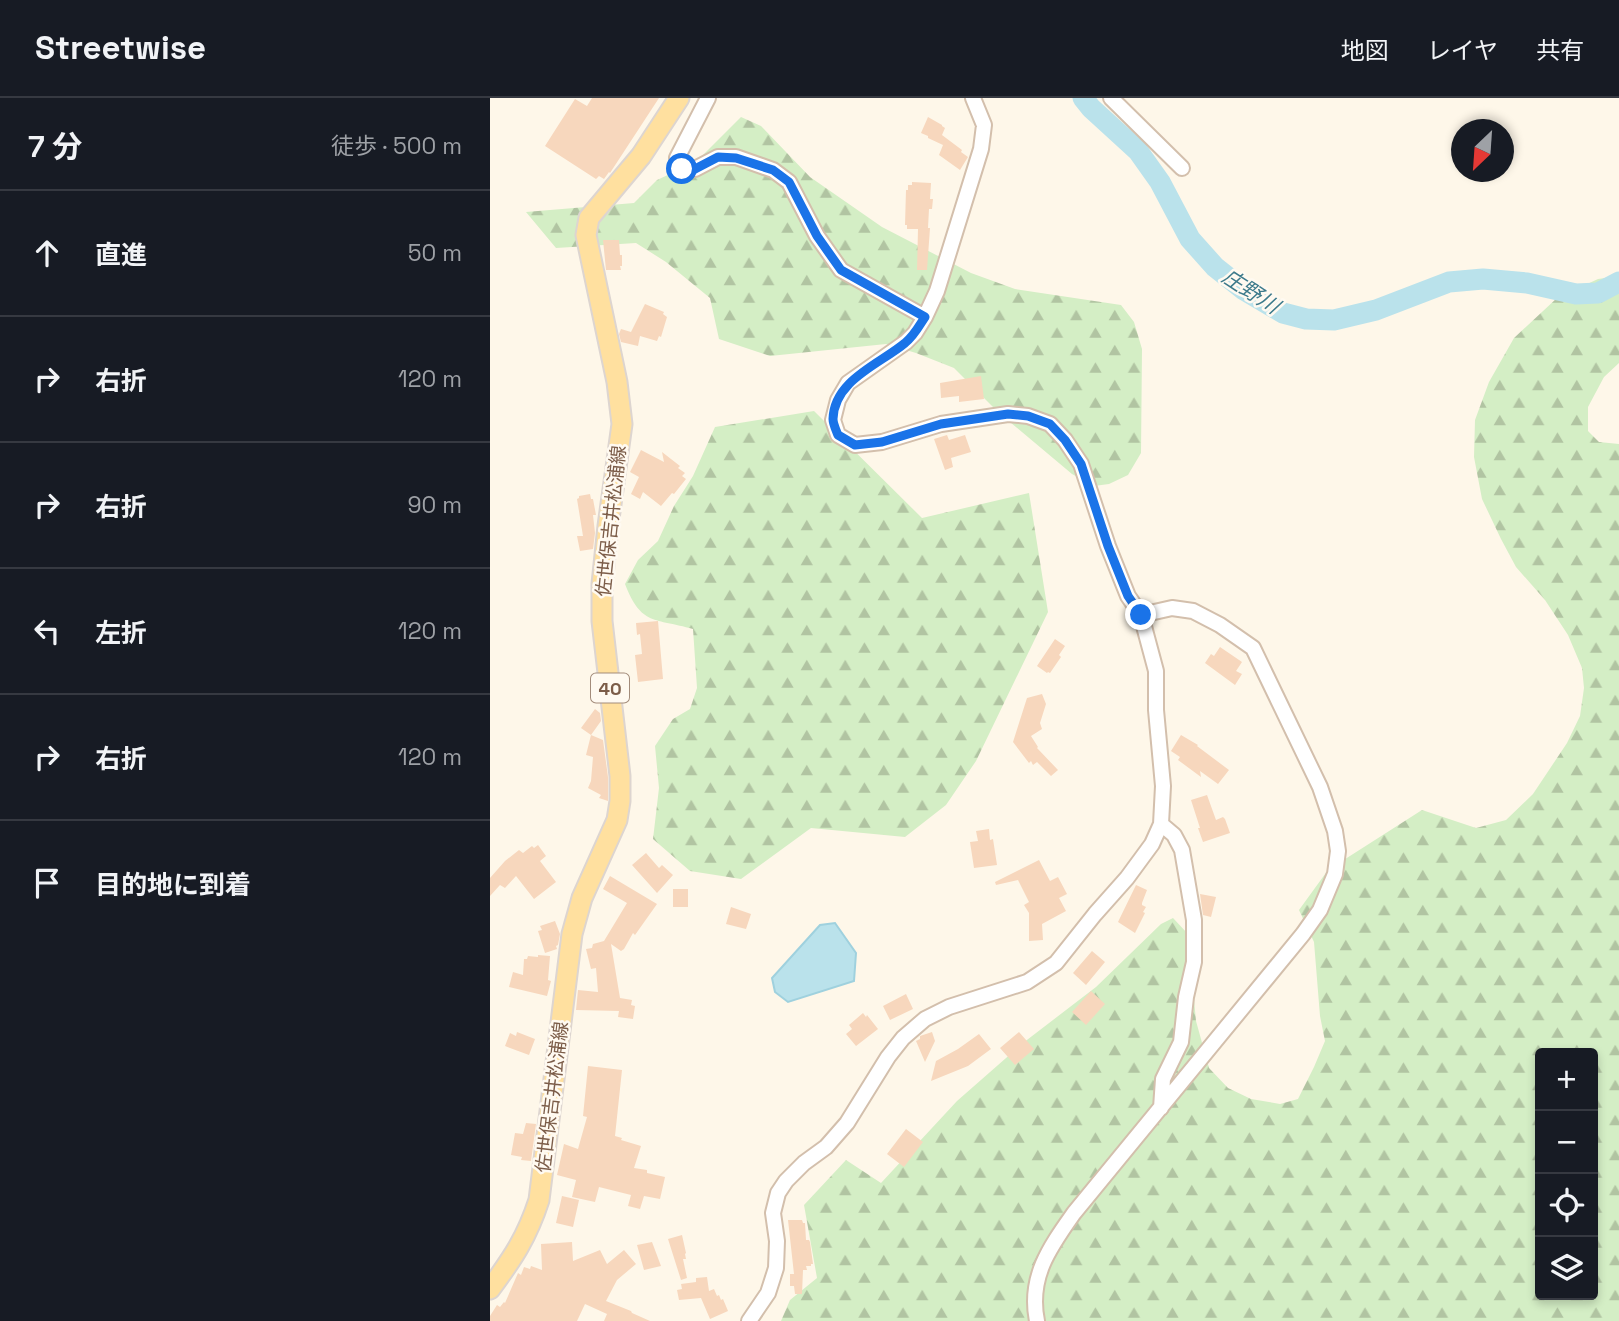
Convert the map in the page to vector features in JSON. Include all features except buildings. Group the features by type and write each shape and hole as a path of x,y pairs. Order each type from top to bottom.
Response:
{"main road":[{"name":"佐世保吉井松浦線","path":"490,1289 515,1256 532,1223 539,1200 572,934 582,898 617,820 620,802 620,776 602,621 602,584 622,424 617,383 586,235 589,218 640,156 679,98"}],"street":[{"path":"708,98 677,158 682,169 695,169 718,157 736,158 773,170 789,182 817,236 841,270 925,317"},
{"path":"749,1321 768,1293 776,1268 774,1213 778,1193 786,1181 826,1147 847,1123 903,1038 925,1019 949,1007 1027,982 1056,963 1127,878 1152,844 1161,824 1163,786 1156,710 1156,671 1141,615 1128,596 1113,559 1081,464 1065,440 1050,424 1028,416 1008,414 941,424 882,442 855,445 838,435 833,420 838,400 848,383 915,333 937,291 981,149 984,125 974,98"},
{"path":"1111,98 1182,168"},
{"path":"1037,1321 1036,1282 1049,1248 1074,1213 1303,934 1320,910 1335,874 1338,851 1335,831 1320,787 1253,648 1220,625 1193,611 1172,608 1141,615"},
{"path":"1161,824 1174,835 1182,850 1194,920 1194,962 1186,997 1181,1042 1163,1079 1161,1108"}],"green space":[{"path":"741,117 761,126 810,177 882,227 971,273 1015,289 1121,305 1134,322 1142,349 1141,453 1128,475 1109,484 1094,486 1072,474 998,412 954,368 916,353 886,344 770,356 719,339 710,298 666,262 636,243 556,248 526,212 634,203 657,180 696,162"},
{"path":"1619,276 1619,363 1604,377 1588,407 1588,431 1599,442 1619,444 1619,1321 781,1321 790,1300 817,1278 804,1205 846,1160 881,1183 957,1101 1023,1043 1096,987 1161,924 1173,918 1188,934 1196,1021 1209,1068 1228,1088 1251,1099 1280,1104 1298,1099 1325,1041 1320,1016 1314,942 1299,910 1328,870 1422,810 1476,828 1506,820 1533,794 1567,743 1580,716 1584,688 1582,668 1568,635 1545,600 1516,567 1482,499 1474,457 1475,420 1489,382 1514,338 1557,298 1598,279"},
{"path":"814,411 922,518 1029,493 1048,612 976,761 946,805 905,837 811,828 741,879 690,871 653,839 659,788 655,746 673,719 690,709 697,688 693,629 659,621 644,614 631,598 625,584 638,560 658,541 674,506 693,476 715,427"}],"water":[{"path":"835,923 856,953 854,981 788,1002 775,992 772,978 820,925"}],"waterway":[{"name":"庄野川","path":"1083,98 1138,151 1160,182 1190,239 1215,267 1244,290 1283,313 1306,319 1334,320 1376,310 1449,282 1483,279 1527,283 1576,294 1598,293 1619,282"}],"route":[{"path":"682,169 695,169 718,157 736,158 773,170 789,182 817,236 841,270 925,317 906,342 848,383 838,400 833,420 838,435 855,445 882,442 941,424 1008,414 1028,416 1050,424 1081,464 1108,546 1128,596 1141,615"}]}
